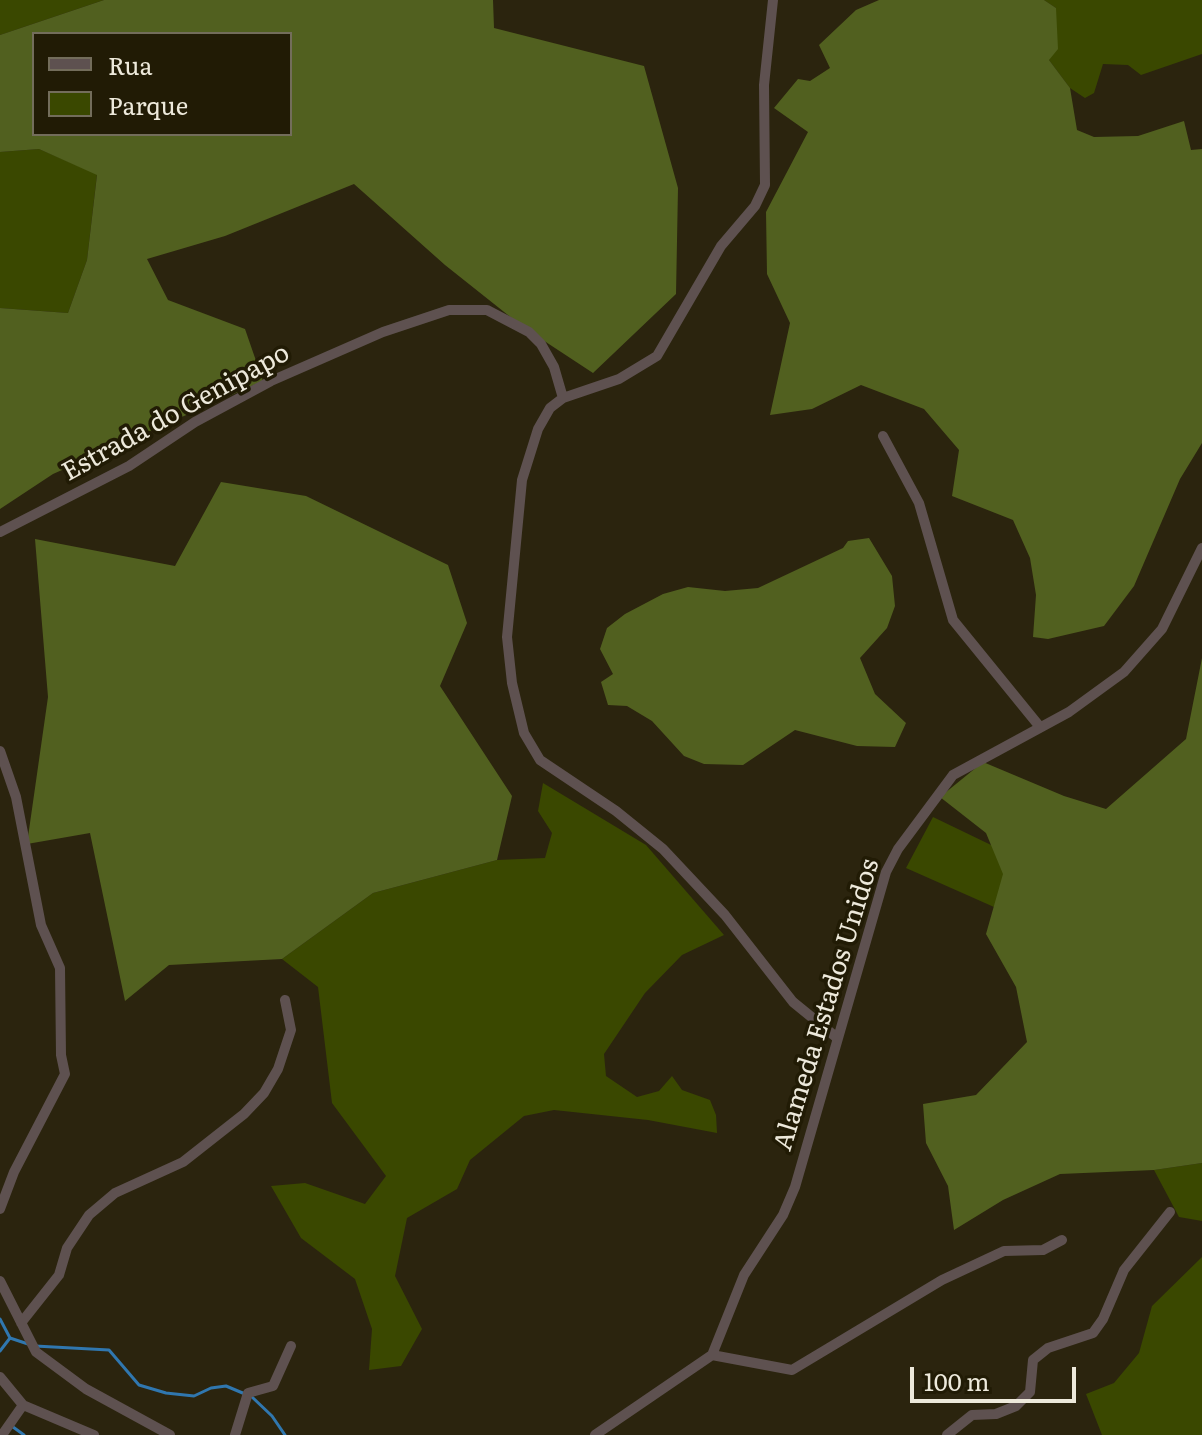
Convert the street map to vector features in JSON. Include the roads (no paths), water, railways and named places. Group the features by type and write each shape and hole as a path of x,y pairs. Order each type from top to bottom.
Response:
{"street":[{"path":"773,0 764,85 765,185 755,206 721,246 657,356 619,379 563,398 550,408 526,461 510,586 509,664 524,733 540,760 616,811 663,849 725,915 793,1002 836,1037"},
{"name":"Estrada do Genipapo","path":"0,532 129,466 195,422 271,381 383,332 449,310 487,310 529,332 541,344 554,367 563,398"},
{"path":"883,436 919,503 953,620 1040,727"},
{"name":"Alameda Estados Unidos","path":"712,1355 744,1275 783,1215 795,1187 886,872 898,849 939,789 953,775 1040,727 1124,672 1155,639 1202,548"},
{"path":"0,751 16,797 37,911 60,968 61,1055 65,1074 27,1144 0,1209"},
{"path":"21,1323 59,1275 67,1248 89,1215 115,1193 183,1162 244,1114 264,1093 278,1069 291,1030 285,1000"},
{"path":"947,1435 972,1415 996,1414 1016,1406 1030,1392 1033,1360 1048,1348 1093,1333 1103,1319 1124,1270 1161,1219 1170,1212"},
{"path":"595,1435 712,1355 792,1370 942,1280 1004,1251 1043,1250 1062,1240"},
{"path":"0,1281 36,1352 86,1389 170,1435"},
{"path":"235,1435 248,1393 273,1386 291,1346"},
{"path":"0,1377 23,1405 94,1435"},
{"path":"2,1435 23,1405"}],"waterway":[{"path":"0,1319 10,1338 28,1344"},
{"path":"0,1351 10,1338"},
{"path":"35,1346 109,1350 139,1385 166,1393 194,1396 211,1388 226,1386 245,1394"},
{"path":"252,1397 272,1416 285,1435"},
{"path":"13,1427 24,1435"}]}
